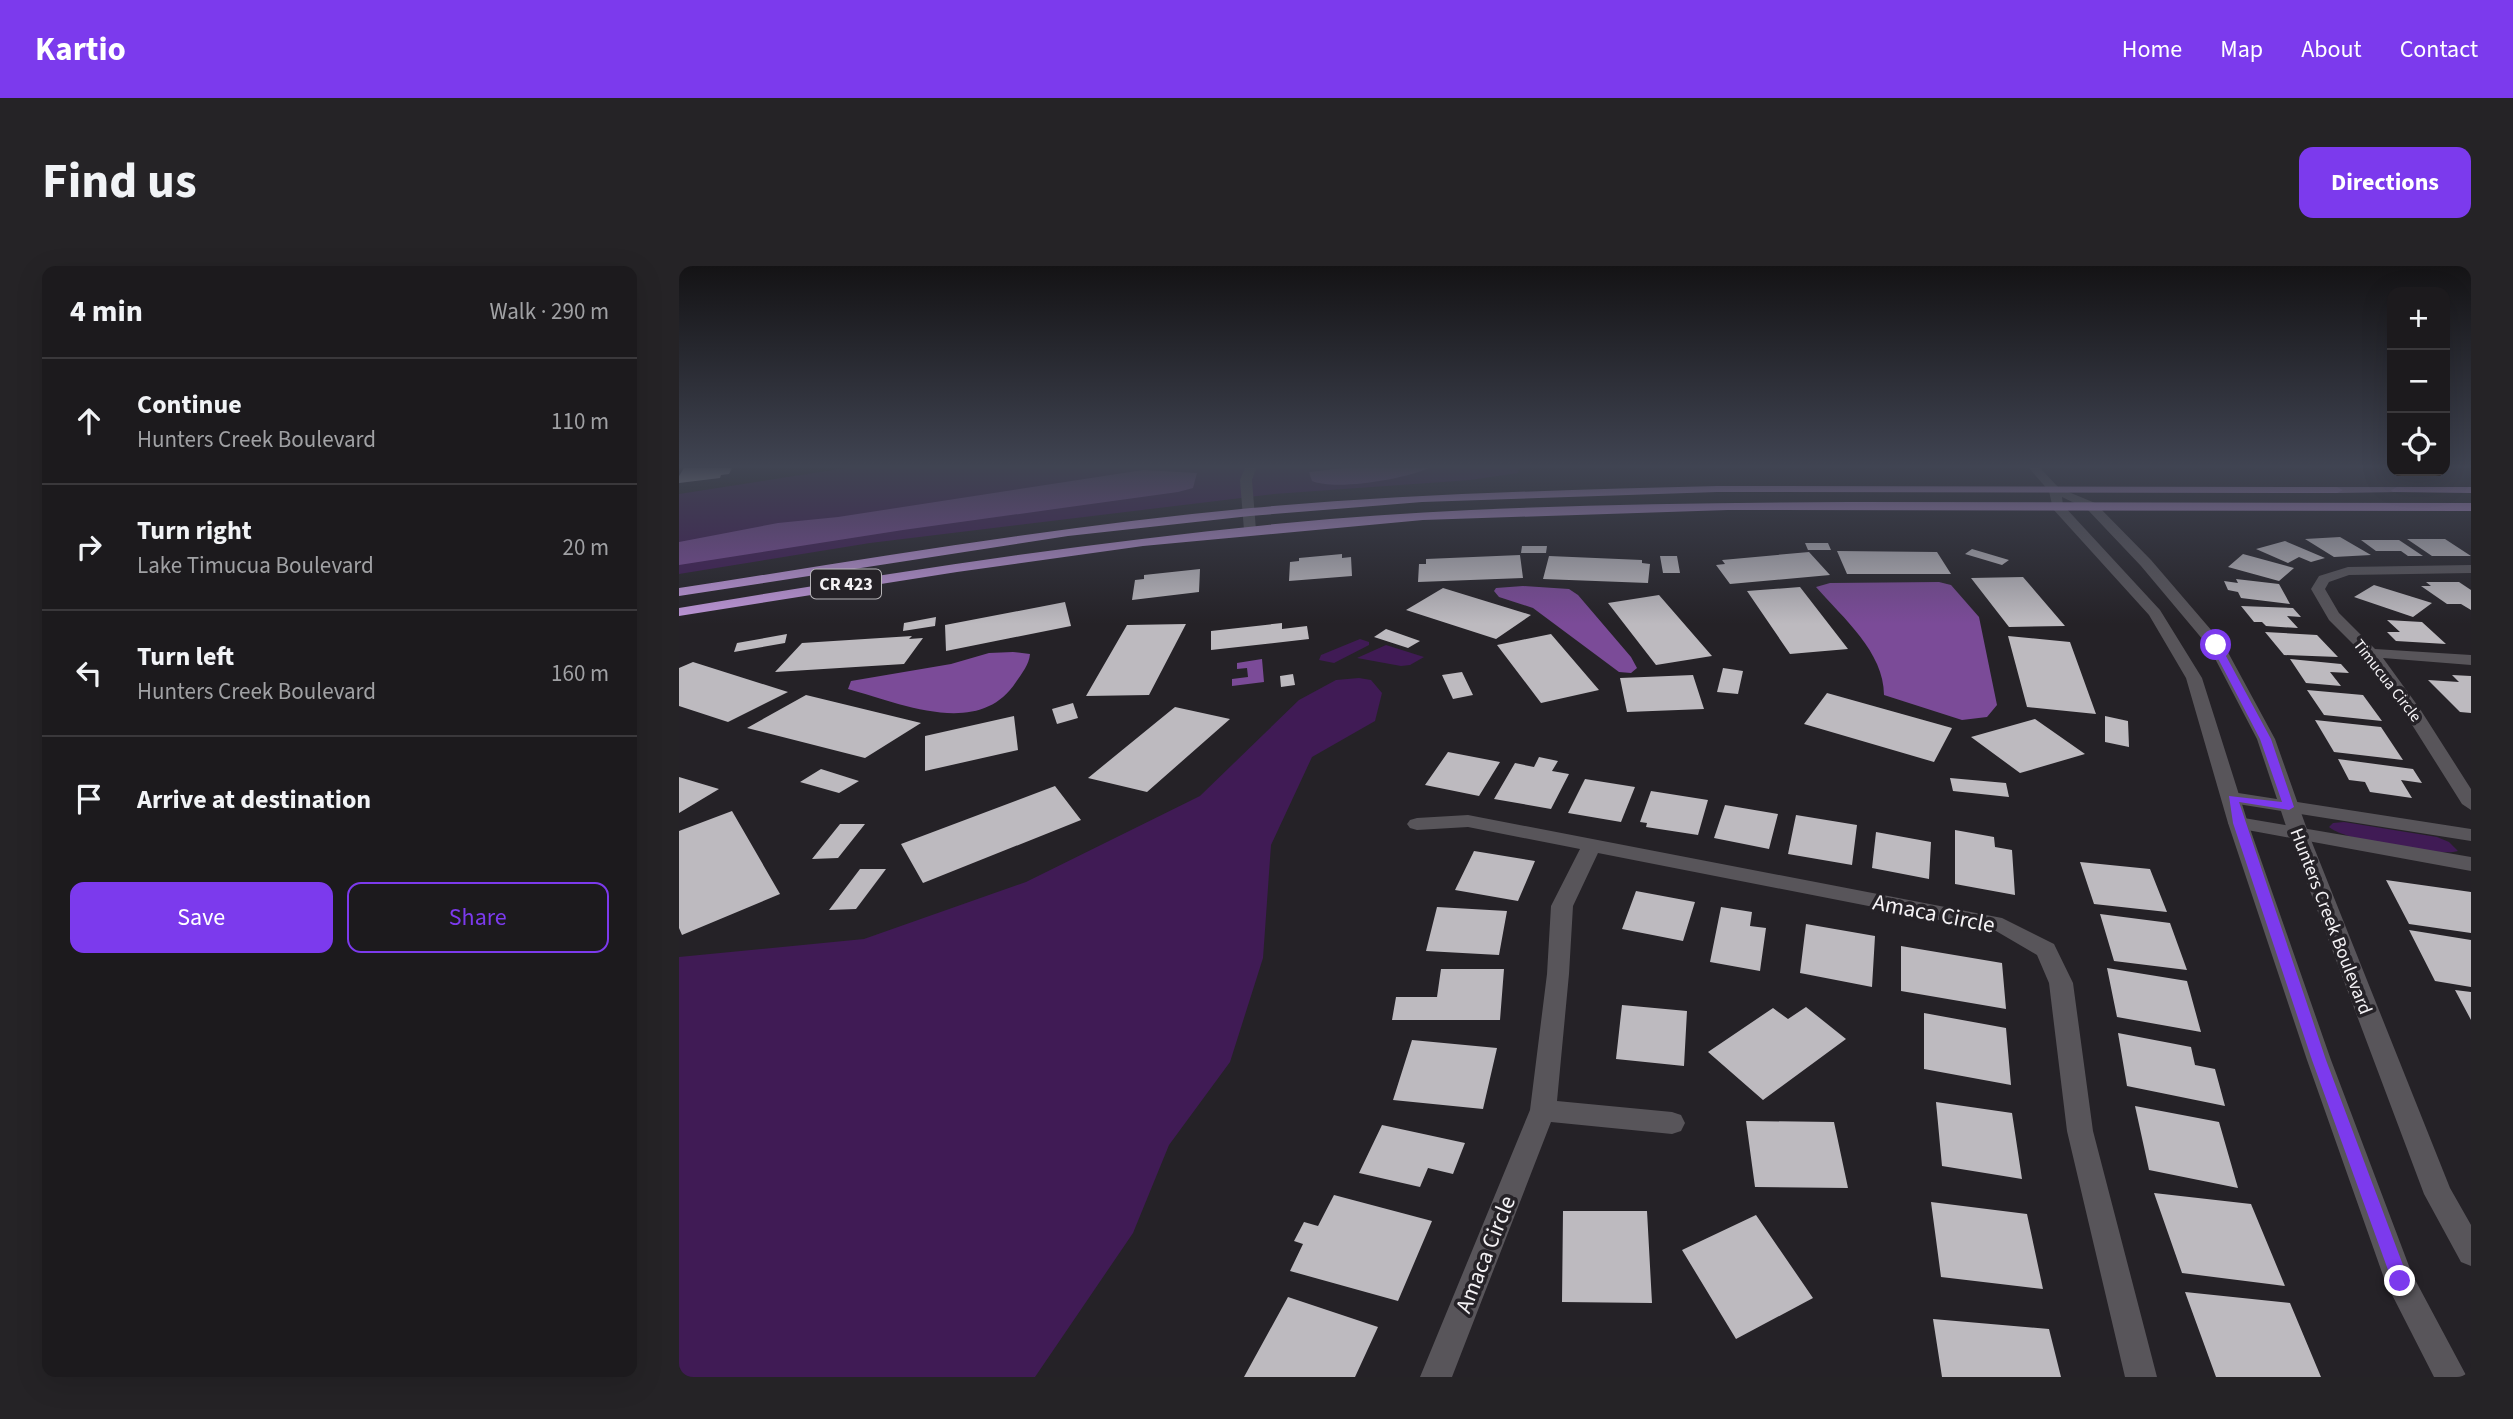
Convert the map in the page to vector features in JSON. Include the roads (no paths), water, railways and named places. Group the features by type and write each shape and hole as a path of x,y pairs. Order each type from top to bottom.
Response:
{"highway":[{"name":"CR 423","path":"679,592 982,544 1184,520"},
{"name":"CR 423","path":"679,612 1012,559 1250,530 1375,520"}],"street":[{"path":"1250,520 1250,530"},
{"path":"2075,520 2155,613 2194,677 2238,823 2319,1060 2400,1281 2451,1377"},
{"name":"Hunters Creek Boulevard","path":"2104,520 2146,563 2216,645 2266,739 2299,835 2438,1194 2471,1252"},
{"name":"Timucua Circle","path":"2471,569 2348,571 2324,579 2318,589 2323,606 2371,653 2431,735 2471,804"},
{"path":"2371,653 2471,660"},
{"path":"2232,798 2471,835"},
{"name":"Amaca Circle","path":"1417,824 1468,821 2002,925 2046,950 2061,983 2080,1131 2141,1377"},
{"path":"2238,823 2471,864"},
{"name":"Amaca Circle","path":"1436,1377 1543,1110 1558,974 1562,906 1591,846"},
{"path":"1543,1110 1672,1123"}]}
